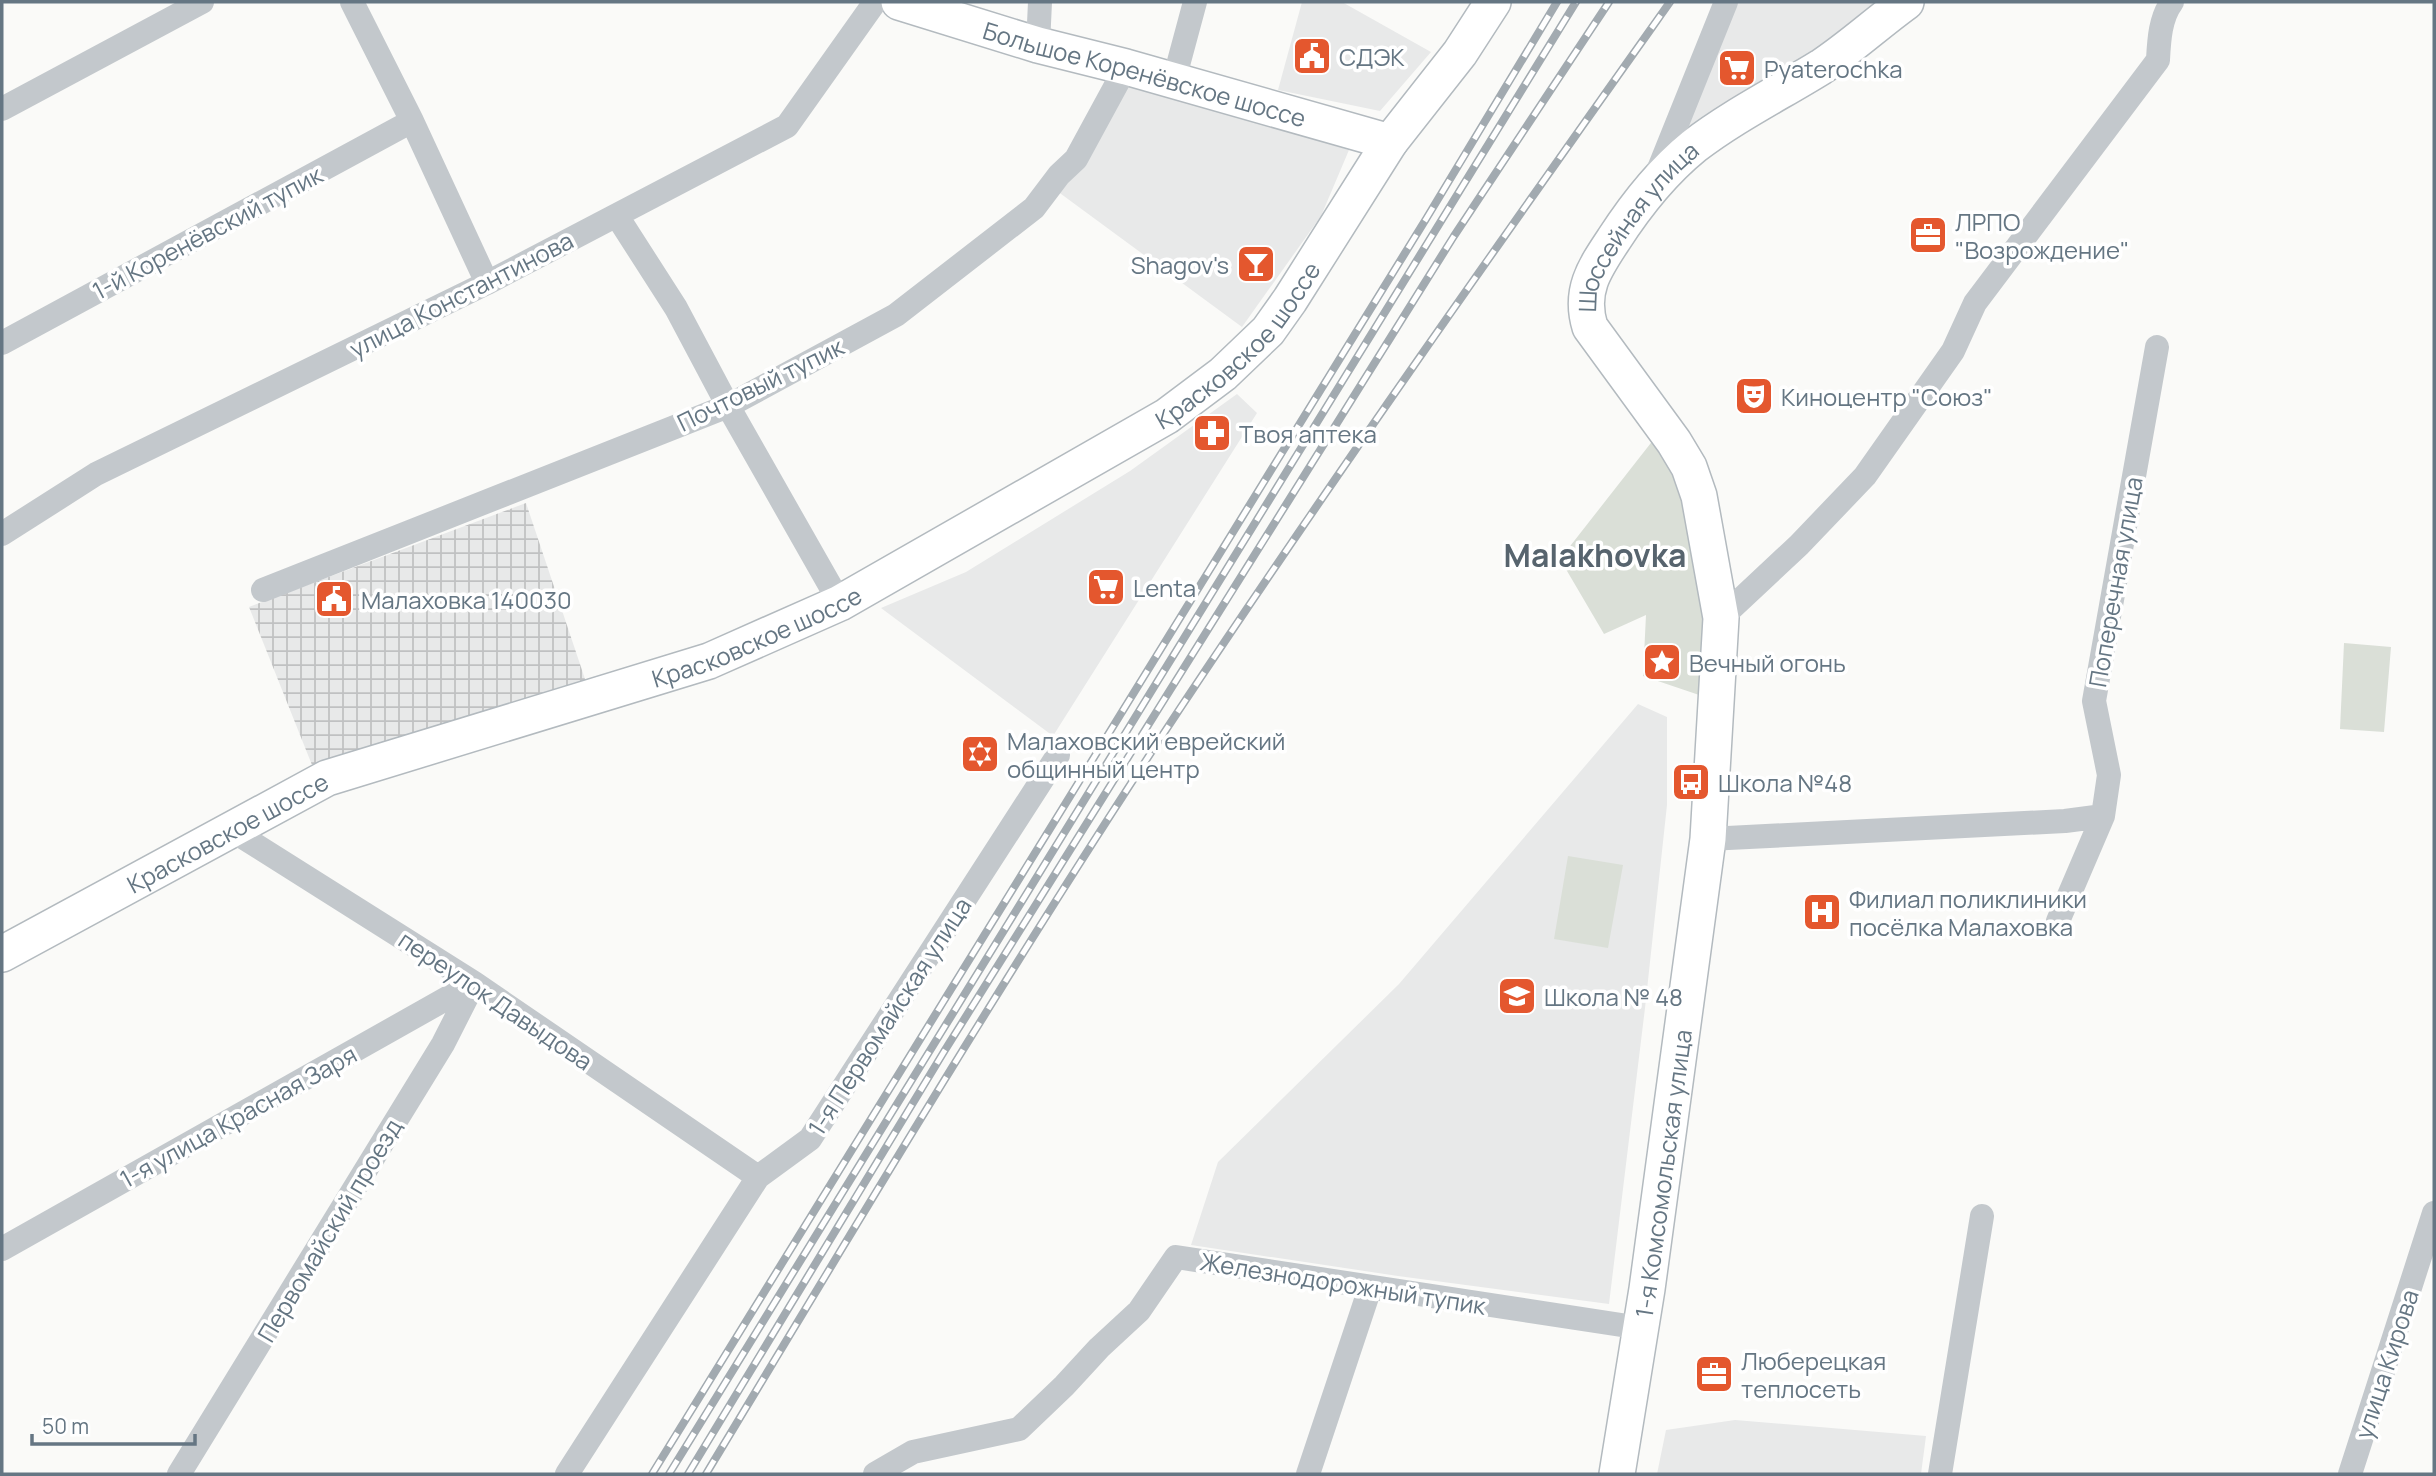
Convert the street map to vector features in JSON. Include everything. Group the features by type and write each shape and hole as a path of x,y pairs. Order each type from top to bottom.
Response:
{"main road":[{"name":"Большое Коренёвское шоссе","path":"899,2 1038,46 1174,80 1390,142"},
{"name":"Красковское шоссе","path":"2,954 327,778 709,661 841,603 1167,416 1223,374 1268,331 1390,142 1460,52 1493,2"},
{"name":"Шоссейная улица","path":"1721,618 1699,496 1689,467 1674,442 1590,327 1585,311 1586,295 1592,276 1624,224 1652,187 1695,146 1853,45 1906,2"},
{"name":"1-я Комсомольская улица","path":"1617,1474 1641,1328 1708,839 1721,618"}],"street":[{"path":"2,109 202,2"},
{"path":"352,2 412,121 487,283"},
{"name":"улица Константинова","path":"2,534 96,474 487,283 787,126 875,2"},
{"path":"1038,46 1040,2"},
{"path":"1174,80 1195,2"},
{"path":"1652,187 1726,2"},
{"path":"1721,618 1799,545 1865,476 1953,351 1975,303 2158,60 2159,35 2172,2"},
{"name":"Почтовый тупик","path":"263,590 728,406 895,315 1034,208 1059,175 1076,159 1126,67"},
{"name":"1-й Коренёвский тупик","path":"2,343 412,121"},
{"path":"617,216 676,308 728,406 841,603"},
{"name":"Поперечная улица","path":"2058,921 2103,816 2109,775 2094,701 2157,347"},
{"name":"1-я Первомайская улица","path":"568,1474 758,1177 810,1139 1058,755"},
{"path":"1708,839 2065,821 2103,816"},
{"name":"переулок Давыдова","path":"230,829 474,983 758,1177"},
{"name":"1-я улица Красная Заря","path":"2,1249 474,983"},
{"name":"Первомайский проезд","path":"179,1474 443,1044 474,983"},
{"name":"улица Кирова","path":"2350,1474 2434,1213"},
{"path":"1940,1474 1982,1216"},
{"name":"Железнодорожный тупик","path":"875,1474 913,1452 1020,1429 1139,1311 1176,1257 1641,1328"},
{"path":"1308,1474 1370,1288"}],"shaded area":[{"path":"1302,2 1342,2 1431,52 1380,111 1278,90"},
{"path":"1731,2 1894,2 1672,147"},
{"path":"1127,82 1349,150 1321,216 1242,327 1057,191"},
{"path":"1237,394 1257,413 1053,736 881,608 966,572 1130,471"},
{"path":"1654,439 1685,494 1711,616 1708,698 1643,676 1646,615 1604,634 1560,559"},
{"path":"526,503 586,682 314,770 249,607"},
{"path":"2344,643 2391,647 2384,732 2340,729"},
{"name":"Школа № 48","path":"1638,704 1667,717 1667,805 1609,1304 1191,1245 1218,1162 1399,984"},
{"path":"1568,856 1623,865 1608,948 1554,939"},
{"path":"1735,1420 1926,1436 1921,1474 1657,1474 1666,1430"}],"railway":[{"path":"652,1474 1557,2"},
{"path":"669,1474 1576,2"},
{"path":"688,1474 945,1050 1454,236 1609,2"},
{"path":"706,1474 999,992 1119,801 1362,441 1670,2"}],"place":[{"name":"СДЭК","path":"1312,56"},
{"name":"Pyaterochka","path":"1737,68"},
{"name":"ЛРПО \"Возрождение\"","path":"1928,235"},
{"name":"Shagov's","path":"1256,264"},
{"name":"Киноцентр \"Союз\"","path":"1754,396"},
{"name":"Твоя аптека","path":"1212,433"},
{"name":"Lenta","path":"1106,587"},
{"name":"Малаховка 140030","path":"334,599"},
{"name":"Вечный огонь","path":"1662,662"},
{"name":"Малаховский еврейский общинный центр","path":"980,754"},
{"name":"Школа №48","path":"1691,782"},
{"name":"Филиал поликлиники посёлка Малаховка","path":"1822,912"},
{"name":"Школа № 48","path":"1517,996"},
{"name":"Люберецкая теплосеть","path":"1714,1374"}],"district":[{"name":"Malakhovka","path":"1595,555"}]}
